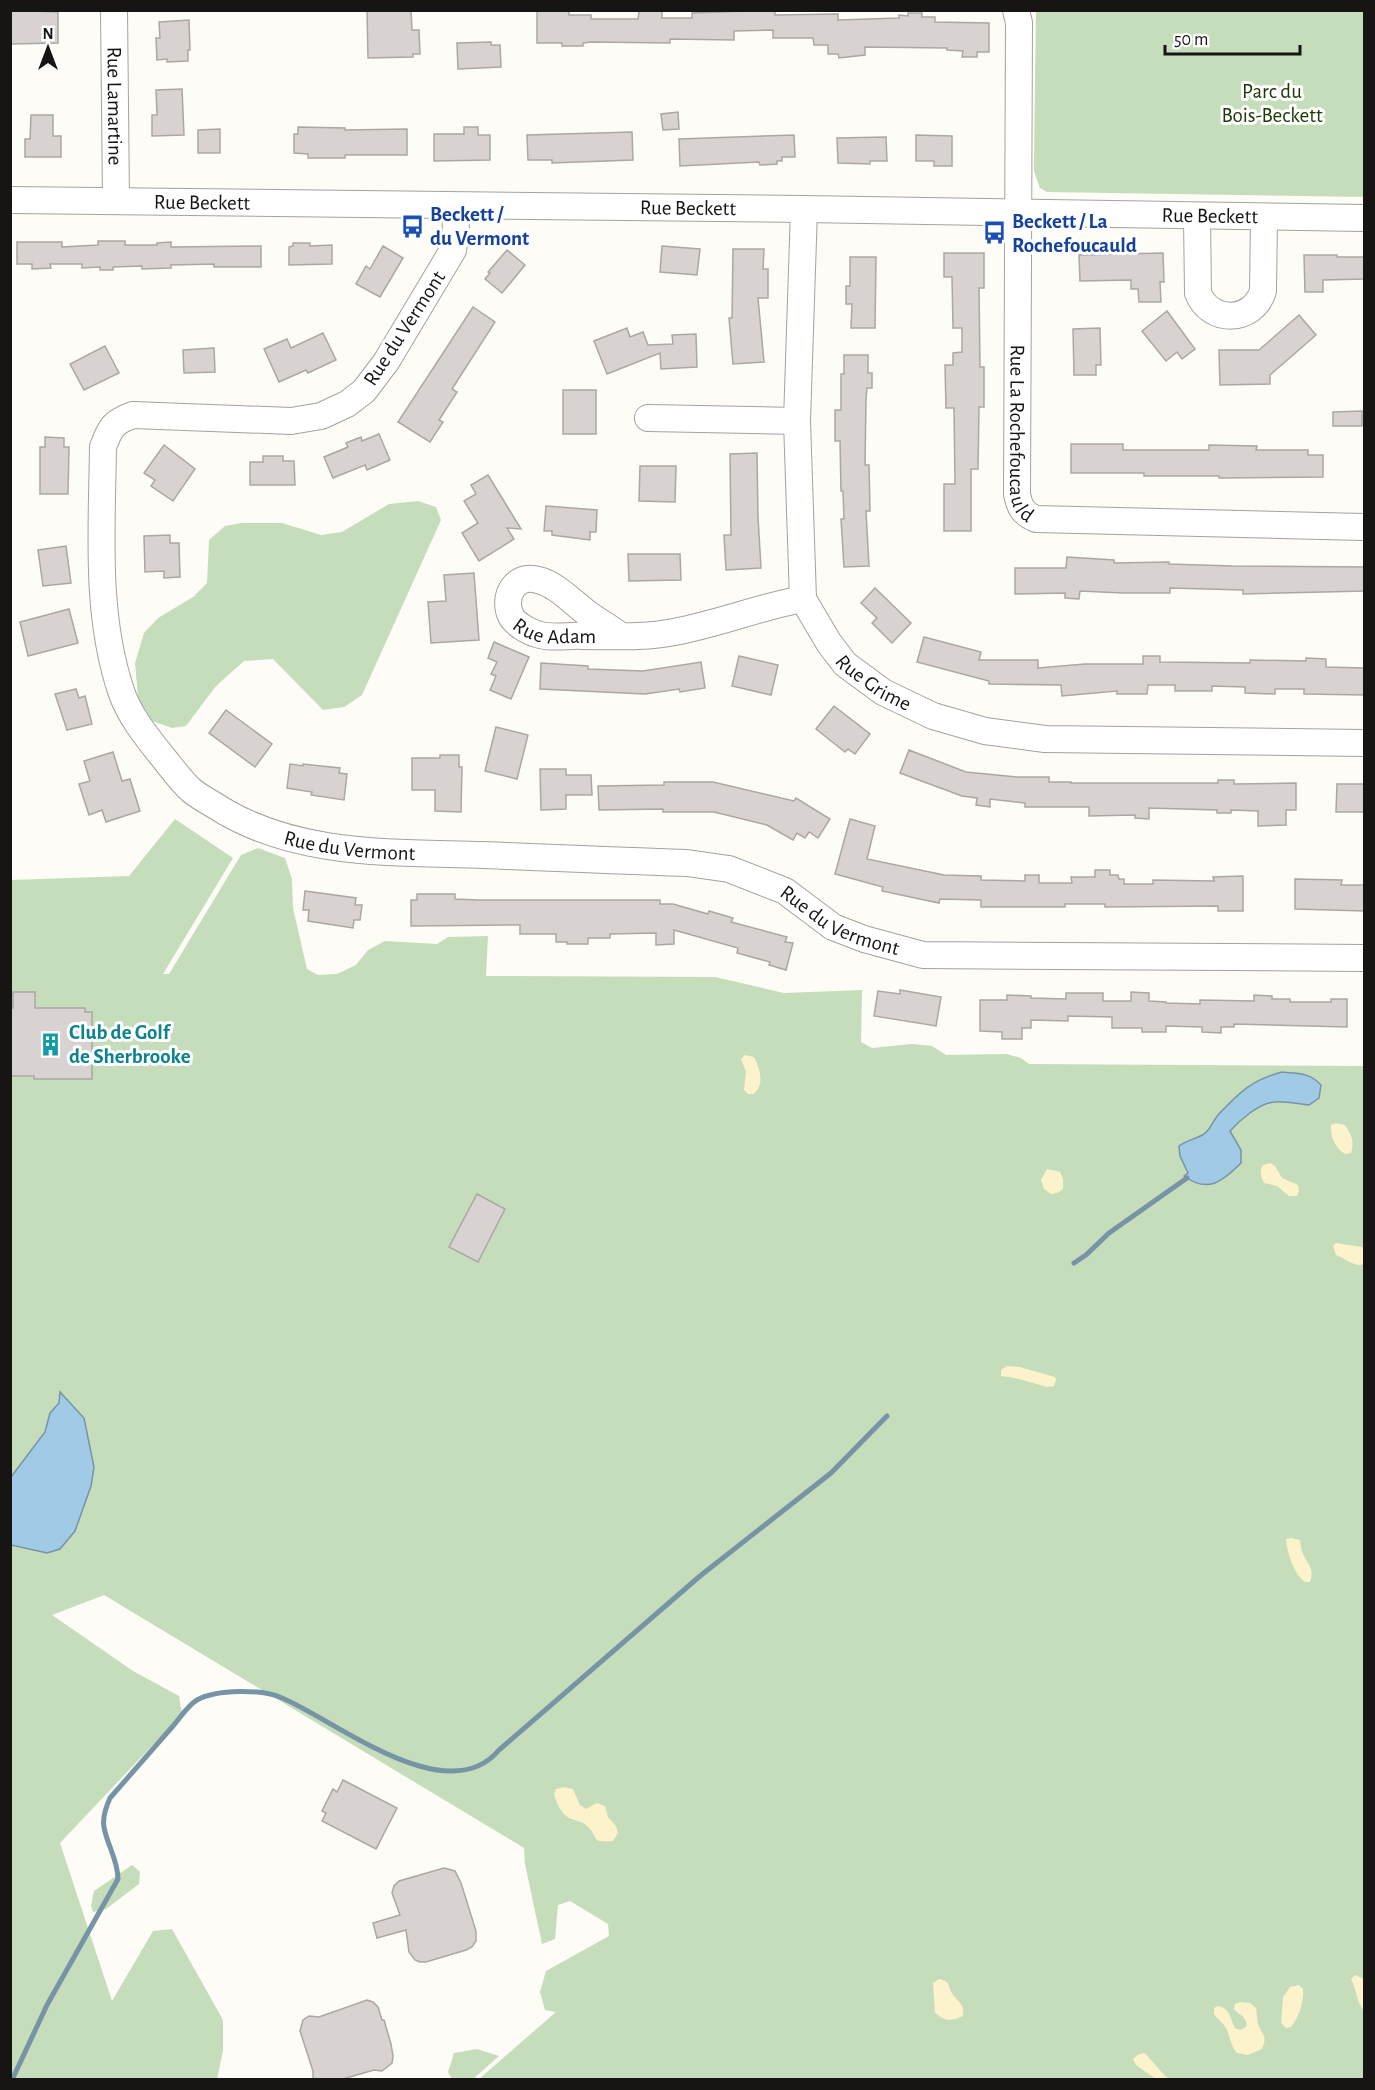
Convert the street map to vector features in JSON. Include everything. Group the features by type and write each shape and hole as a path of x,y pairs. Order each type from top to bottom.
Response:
{"street":[{"name":"Rue Lamartine","path":"114,10 116,201"},
{"name":"Rue La Rochefoucauld","path":"1016,10 1019,22 1020,212 1017,494 1019,507 1025,514 1036,519 1365,527"},
{"name":"Rue Beckett","path":"10,200 1365,218"},
{"name":"Rue du Vermont","path":"455,206 456,232 453,250 386,362 364,391 347,404 321,416 291,421 133,415 119,419 110,430 103,447 102,562 104,606 110,652 122,693 143,732 192,791 225,813 254,827 321,846 386,852 687,863 729,869 785,891 833,927 864,939 923,955 1365,958"},
{"name":"Rue Grime","path":"804,209 796,421 803,599 829,643 845,664 883,692 933,716 985,731 1045,739 1365,743"},
{"path":"1197,217 1198,293 1202,304 1212,312 1225,315 1239,315 1260,303 1263,291 1264,218"},
{"path":"648,418 796,421"},
{"name":"Rue Adam","path":"621,636 674,632 803,599"}],"green space":[{"name":"Parc du Bois-Beckett","path":"1036,11 1364,11 1364,197 1047,192 1040,188 1034,171"},
{"path":"418,501 436,507 441,520 362,695 344,707 323,710 273,659 244,661 216,686 186,726 172,728 152,721 138,697 135,663 144,633 158,618 193,597 207,583 209,540 225,526 241,523 282,523 321,535 342,532 389,504"},
{"path":"175,819 233,858 163,974 169,974 241,855 258,848 285,858 292,879 293,908 307,969 318,975 337,974 356,965 368,950 385,941 437,944 448,937 488,936 486,976 715,977 784,993 862,990 861,1042 872,1048 912,1044 932,1046 946,1055 1007,1054 1021,1058 1029,1064 1364,1066 1364,2079 479,2079 556,2012 545,2010 540,1992 546,1971 609,1936 608,1924 570,1901 558,1905 555,1939 542,1944 525,1864 524,1848 104,1595 52,1615 133,1671 179,1696 182,1714 60,1843 112,2001 153,1931 172,1929 223,2020 223,2051 217,2079 11,2079 10,880 129,876"},
{"path":"132,1865 140,1872 139,1884 106,1909 93,1912 91,1906 94,1891"},
{"path":"477,2049 499,2056 473,2079 452,2079 448,2072 454,2053"}],"sand":[{"path":"745,1055 754,1057 760,1072 759,1085 754,1094 748,1094 744,1090 746,1072 741,1059"},
{"path":"1336,1123 1345,1125 1349,1132 1352,1142 1351,1153 1345,1154 1334,1141 1331,1125"},
{"path":"1270,1163 1275,1166 1282,1178 1298,1185 1297,1196 1289,1196 1277,1186 1264,1183 1261,1170 1263,1165"},
{"path":"1047,1169 1060,1172 1063,1179 1063,1189 1057,1193 1051,1194 1044,1189 1041,1180"},
{"path":"1336,1243 1362,1247 1364,1264 1354,1264 1336,1255 1333,1246"},
{"path":"1007,1366 1020,1367 1055,1377 1054,1386 1047,1387 1001,1376 1001,1370"},
{"path":"1286,1539 1300,1540 1302,1552 1311,1570 1310,1582 1305,1582 1301,1578 1292,1563"},
{"path":"563,1787 573,1789 580,1805 586,1809 597,1803 605,1806 608,1817 616,1826 618,1833 613,1841 596,1839 585,1824 564,1814 554,1794 556,1789"},
{"path":"1355,1975 1364,1979 1364,2011 1359,2004 1351,1979"},
{"path":"939,1979 948,1983 952,1993 962,2005 963,2016 948,2020 935,2013 933,1983"},
{"path":"1299,1985 1303,1989 1300,2009 1291,2027 1286,2028 1281,2023 1283,1997 1290,1987"},
{"path":"1250,2003 1256,2008 1258,2024 1264,2038 1262,2049 1248,2055 1237,2053 1226,2028 1214,2014 1214,2008 1222,2007 1229,2014 1235,2028 1240,2030 1246,2027 1246,2021 1234,2009 1235,2004"},
{"path":"1145,2053 1170,2079 1156,2079 1136,2065 1133,2059"}],"water":[{"path":"1282,1072 1303,1074 1317,1081 1321,1085 1319,1098 1309,1105 1275,1102 1256,1109 1230,1131 1241,1150 1241,1163 1221,1180 1208,1185 1200,1184 1184,1176 1188,1173 1180,1156 1179,1146 1206,1132 1218,1115 1246,1088"},
{"path":"60,1392 84,1418 94,1467 91,1486 75,1531 60,1549 47,1553 11,1545 11,1477 45,1432 50,1413 59,1403"}],"building":[{"path":"11,10 58,12 58,43 11,44"},
{"path":"367,10 411,10 412,30 419,30 420,54 413,54 413,57 368,58"},
{"path":"537,10 569,10 569,15 591,15 591,19 638,19 639,11 662,11 662,18 692,18 692,13 775,10 775,15 838,14 838,20 899,18 899,15 908,16 908,13 922,13 922,17 935,17 935,22 989,23 989,52 977,52 977,57 962,57 963,51 947,50 947,48 865,47 865,55 839,58 838,54 828,54 828,45 814,45 813,38 773,38 773,30 734,31 734,40 670,39 670,43 591,42 583,43 583,46 562,46 562,43 537,43"},
{"path":"189,20 188,61 157,60 156,38 160,38 159,22"},
{"path":"491,42 491,45 500,45 501,67 458,69 457,43"},
{"path":"182,89 184,135 152,136 152,115 157,115 156,90"},
{"path":"678,112 679,129 663,130 661,114"},
{"path":"31,115 53,115 53,136 61,136 61,157 25,157 25,139 30,139"},
{"path":"298,127 345,128 345,130 407,129 407,155 345,155 345,158 308,158 308,154 294,153 294,134 298,134"},
{"path":"464,127 478,127 478,135 490,135 490,160 434,161 434,134 464,134"},
{"path":"220,129 220,153 198,153 198,130"},
{"path":"632,132 633,160 552,163 552,160 528,160 527,135"},
{"path":"794,135 795,157 782,157 782,161 777,161 777,164 760,165 759,162 680,166 679,139"},
{"path":"916,135 952,136 952,166 934,166 934,161 916,161"},
{"path":"886,137 887,161 870,161 870,164 838,163 837,138"},
{"path":"98,241 125,241 125,245 157,245 157,243 171,242 171,247 261,246 261,267 214,267 214,264 171,265 171,268 142,269 142,266 113,267 113,270 100,270 100,267 82,268 82,264 50,264 51,268 32,269 32,264 17,264 17,242 62,242 62,247 98,245"},
{"path":"293,243 310,243 310,246 332,245 332,264 289,265 289,247 293,246"},
{"path":"383,246 403,258 380,297 356,284 366,266 370,269"},
{"path":"662,246 700,249 697,275 660,272"},
{"path":"733,249 764,249 763,269 768,269 768,298 758,298 764,362 733,364 729,318 732,318"},
{"path":"507,250 525,265 502,293 485,279 490,273 488,272"},
{"path":"944,253 984,253 984,288 979,288 980,367 984,367 984,407 979,407 978,469 971,469 971,531 944,531 944,484 955,484 954,408 946,408 945,365 953,365 953,353 962,352 962,328 953,328 952,277 944,277"},
{"path":"1163,253 1164,282 1160,282 1161,302 1139,302 1138,289 1131,289 1131,280 1080,281 1079,255"},
{"path":"1304,255 1365,257 1365,279 1323,280 1323,292 1305,292"},
{"path":"850,257 876,257 875,328 851,328 852,304 846,304 846,286 850,286"},
{"path":"473,307 495,322 452,389 457,392 439,420 443,422 430,442 398,422"},
{"path":"1167,311 1195,349 1182,359 1177,352 1166,361 1142,331"},
{"path":"1299,315 1316,335 1270,375 1270,384 1220,385 1219,350 1259,350"},
{"path":"627,328 630,337 643,332 648,345 673,344 672,335 696,334 697,367 661,369 660,353 607,374 594,341"},
{"path":"1100,328 1101,365 1096,365 1096,375 1074,375 1073,329"},
{"path":"323,333 336,360 308,373 306,370 279,382 264,349 287,339 291,348"},
{"path":"105,346 119,373 84,390 70,364"},
{"path":"214,348 215,372 184,373 183,350"},
{"path":"844,355 868,355 868,373 872,373 872,388 867,388 866,399 865,465 869,465 870,511 866,511 869,566 844,567 841,519 844,519 843,491 841,491 840,441 835,441 835,410 841,410 841,374 844,374"},
{"path":"563,390 596,390 596,434 563,434"},
{"path":"1362,411 1362,426 1333,426 1333,412"},
{"path":"379,434 390,460 367,470 365,465 333,478 324,457 348,447 346,443 361,437 362,441"},
{"path":"45,437 64,438 64,447 69,447 68,494 40,494 40,447 45,447"},
{"path":"1071,444 1123,444 1123,450 1209,450 1209,445 1257,446 1256,450 1308,450 1308,455 1323,455 1323,477 1219,478 1219,476 1144,476 1144,473 1071,473"},
{"path":"164,445 195,469 173,501 151,486 155,480 144,473"},
{"path":"757,453 761,568 726,570 724,535 731,535 730,454"},
{"path":"263,456 283,456 283,461 294,461 295,485 250,485 250,462 263,462"},
{"path":"640,466 676,466 675,502 639,501"},
{"path":"488,475 521,529 507,528 514,539 479,561 462,533 478,523 464,501 476,494 471,485"},
{"path":"546,506 597,510 596,532 590,532 590,540 552,535 552,531 544,531"},
{"path":"170,535 170,543 179,543 180,577 164,578 164,571 145,572 144,536"},
{"path":"66,546 71,583 43,586 38,550"},
{"path":"628,554 680,554 681,580 629,581"},
{"path":"1067,557 1114,560 1114,563 1169,562 1169,564 1233,566 1365,567 1365,591 1243,594 1243,590 1170,588 1170,593 1080,591 1079,599 1065,598 1065,593 1015,594 1015,568 1066,568"},
{"path":"474,573 479,640 431,643 428,602 446,601 444,575"},
{"path":"875,588 911,623 892,643 872,623 877,618 861,603"},
{"path":"69,609 78,643 28,656 20,622"},
{"path":"924,637 981,652 979,660 1038,660 1038,668 1085,664 1143,664 1143,656 1160,656 1160,662 1250,663 1250,660 1326,659 1326,667 1365,668 1365,695 1304,694 1304,689 1275,689 1275,694 1245,693 1245,687 1212,686 1212,691 1175,691 1175,685 1148,685 1147,694 1117,694 1117,691 1062,696 1061,685 989,684 989,681 917,662"},
{"path":"494,642 529,657 511,699 490,690 496,676 491,674 497,662 488,658"},
{"path":"739,656 778,665 771,695 732,686"},
{"path":"701,662 705,688 645,694 540,689 541,663 588,666 588,669 643,671"},
{"path":"76,689 79,698 85,696 92,724 67,730 55,694"},
{"path":"834,706 870,734 855,754 848,749 845,752 816,729"},
{"path":"226,710 272,744 255,767 209,733"},
{"path":"496,727 528,735 517,779 485,771"},
{"path":"909,750 966,772 1017,777 1049,777 1049,782 1218,783 1218,780 1234,780 1234,784 1296,783 1296,810 1286,810 1286,825 1258,826 1258,811 1231,810 1231,813 1217,813 1217,810 1149,808 1149,819 1135,818 1135,815 1089,816 1089,807 1025,807 1025,803 990,799 990,807 976,805 977,798 962,796 900,773"},
{"path":"113,752 122,781 130,779 140,811 106,822 102,810 89,815 79,784 90,781 84,761"},
{"path":"440,755 459,755 459,767 462,767 461,812 435,811 435,790 412,790 412,758 440,758"},
{"path":"290,764 340,768 339,773 347,774 344,800 311,795 312,792 287,788"},
{"path":"540,769 566,769 566,775 591,775 592,795 566,795 566,809 541,810"},
{"path":"664,782 713,782 794,801 796,798 830,819 818,838 809,832 805,838 797,833 793,840 767,825 714,812 663,812 663,809 599,810 598,786 664,785"},
{"path":"1337,784 1365,784 1365,812 1336,812"},
{"path":"850,819 875,826 867,859 944,875 981,876 981,880 1025,881 1025,875 1039,875 1039,883 1072,883 1071,877 1095,877 1095,870 1110,870 1110,875 1118,875 1119,879 1124,879 1124,884 1153,884 1153,880 1214,881 1213,877 1243,876 1243,911 1218,911 1218,906 1105,907 1105,904 1065,904 1065,907 981,907 981,900 940,899 939,903 882,891 883,887 835,874"},
{"path":"1295,879 1342,880 1341,885 1365,885 1365,911 1295,909"},
{"path":"305,891 356,898 355,905 362,905 360,920 354,920 353,928 308,921 309,910 303,910"},
{"path":"417,894 455,894 455,899 479,900 660,900 660,904 673,904 733,918 731,922 787,937 785,942 793,943 786,970 769,965 770,962 737,953 738,948 674,930 674,944 656,945 656,933 610,934 610,938 588,938 588,944 567,944 567,942 556,942 556,934 520,934 520,925 411,926 411,900 417,900"},
{"path":"900,990 941,997 936,1026 874,1016 878,991 900,994"},
{"name":"Club de Golf de Sherbrooke","path":"13,992 35,992 35,1008 85,1008 85,1012 92,1012 92,1079 34,1079 34,1076 10,1076 10,1008 13,1008"},
{"path":"1131,992 1149,993 1149,1001 1166,1003 1200,1004 1200,1000 1254,1001 1254,995 1272,996 1272,999 1290,999 1290,1002 1331,1002 1331,999 1347,999 1347,1027 1234,1024 1234,1027 1221,1027 1221,1033 1202,1032 1202,1027 1166,1026 1166,1032 1142,1032 1142,1028 1112,1028 1112,1017 1068,1016 1068,1021 1031,1020 1031,1028 1022,1028 1022,1039 1002,1039 1002,1032 980,1031 980,1000 1007,1000 1007,995 1066,999 1066,993 1103,993 1103,1001 1131,1001"},
{"path":"477,1194 505,1209 478,1262 449,1247"},
{"path":"343,1780 397,1808 376,1849 322,1821 326,1813 322,1811 333,1789 337,1792"},
{"path":"444,1868 455,1871 461,1883 476,1931 476,1941 466,1950 420,1962 415,1960 409,1952 406,1930 377,1938 373,1923 400,1915 392,1893 399,1881"},
{"path":"367,2000 378,2007 382,2020 384,2020 391,2044 392,2063 382,2071 374,2070 343,2079 313,2079 313,2071 300,2031 303,2020 309,2016 319,2017"}],"waterway":[{"path":"1074,1263 1109,1233 1187,1178"},
{"path":"12,2080 47,2005 118,1879 116,1865 105,1834 105,1812 110,1798 194,1702 206,1696 227,1692 240,1691 273,1695 391,1756 421,1767 451,1771 477,1766 499,1750 700,1576 831,1473 887,1416"}],"place":[{"name":"Beckett / du Vermont","path":"412,226"},
{"name":"Beckett / La Rochefoucauld","path":"994,233"},
{"name":"Club de Golf de Sherbrooke","path":"51,1044"}]}
